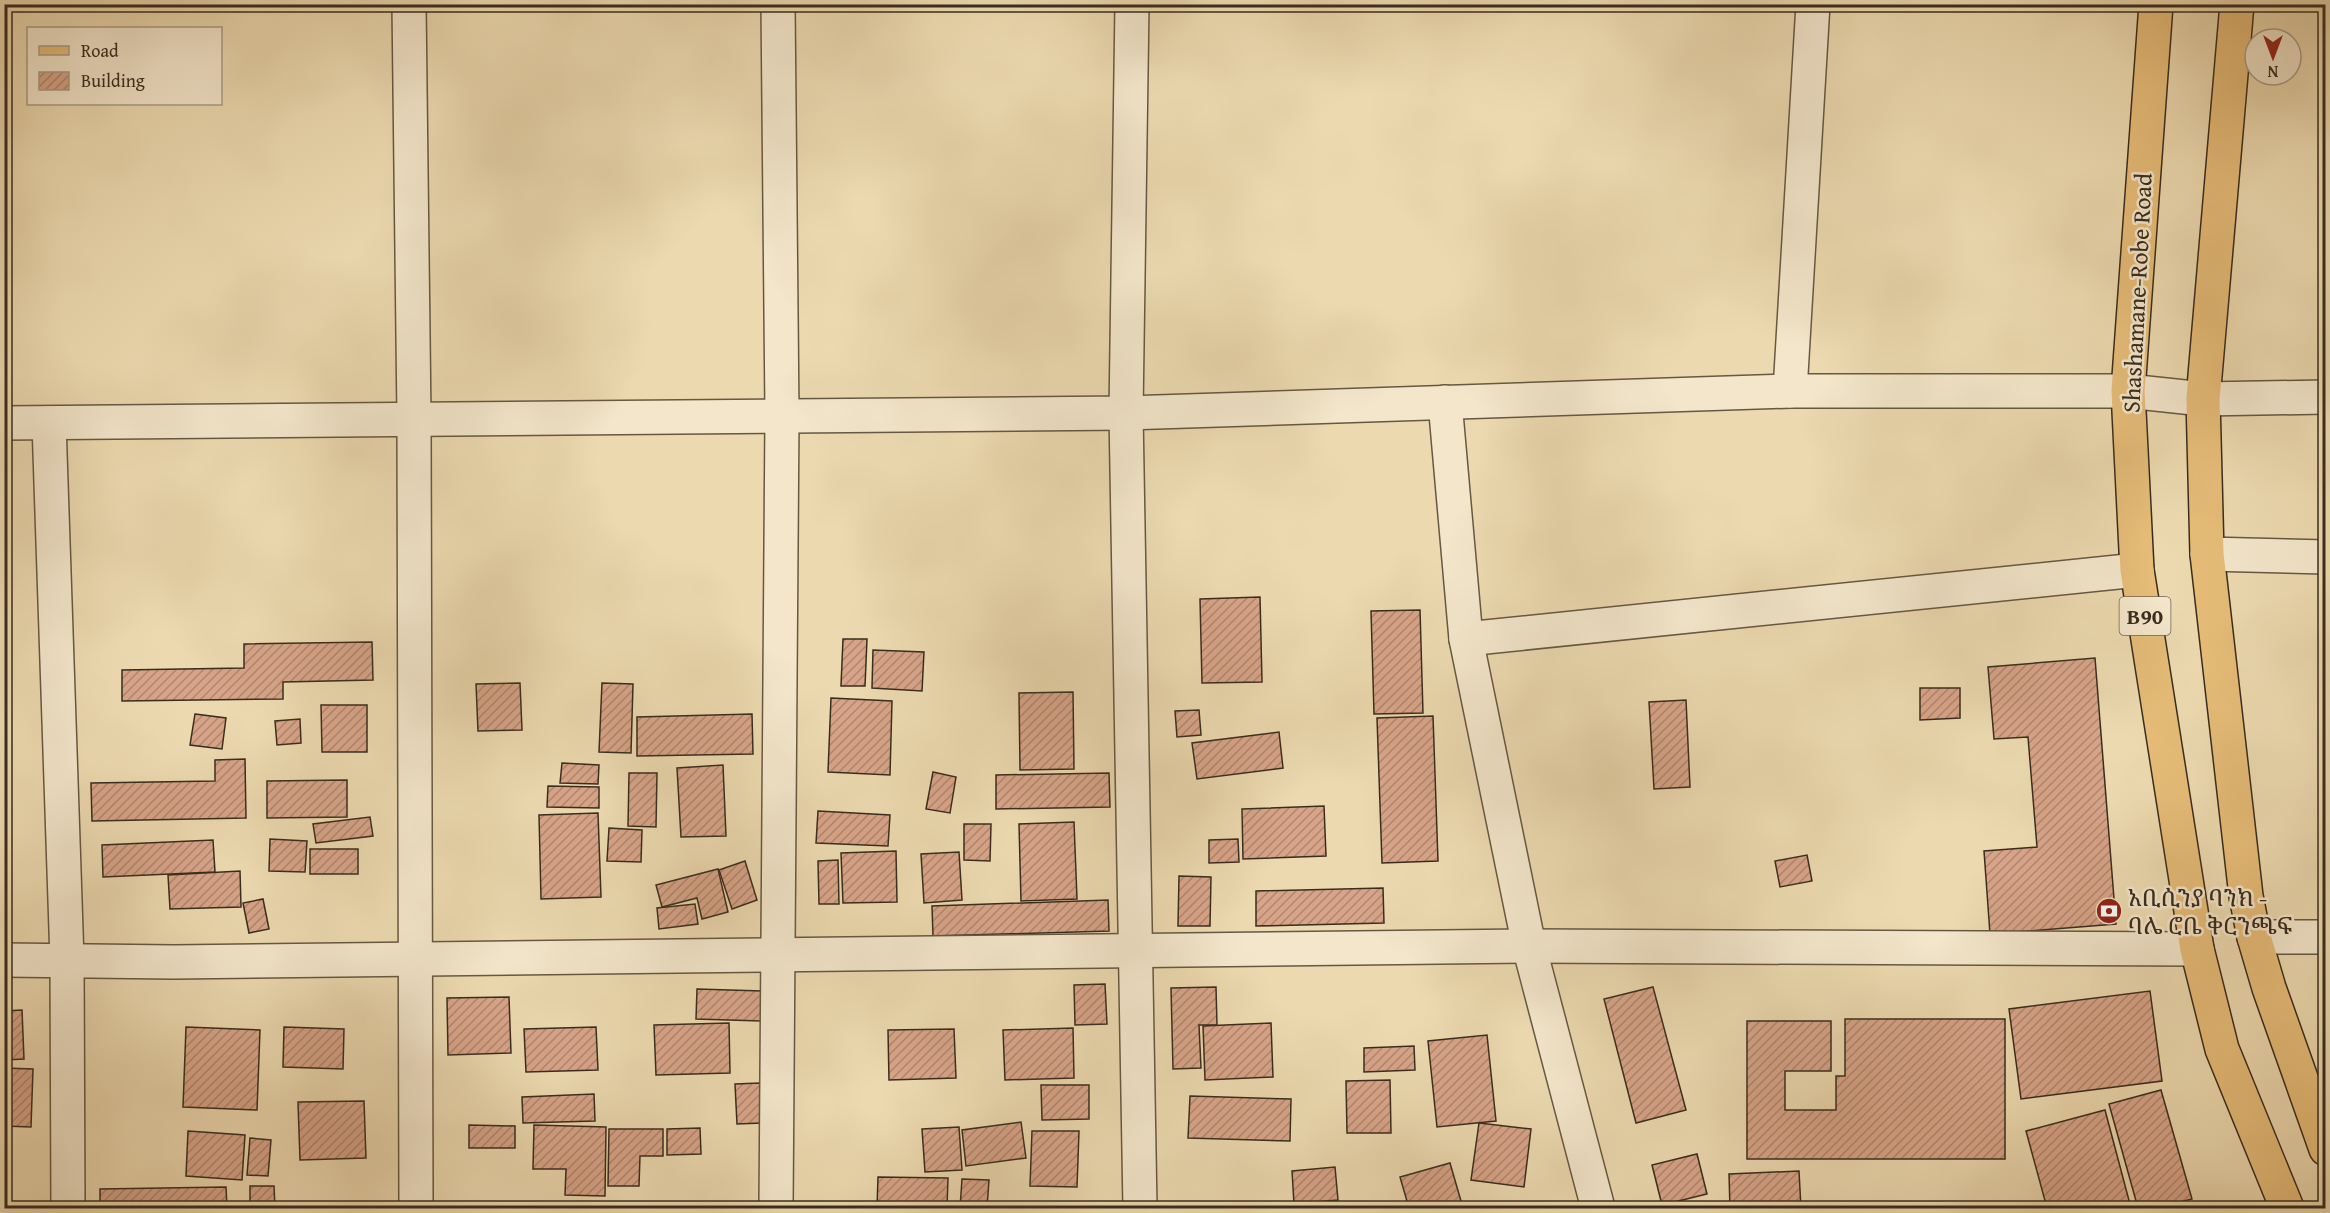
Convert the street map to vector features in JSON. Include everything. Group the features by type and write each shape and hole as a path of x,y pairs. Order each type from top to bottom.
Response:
{"main road":[{"name":"Shashamane-Robe Road","path":"2156,4 2128,391 2137,570 2198,949 2222,1049 2287,1209"},
{"path":"2238,4 2203,399 2207,554 2246,896 2254,937 2269,988 2325,1149"}],"street":[{"path":"409,4 414,419 416,1209"},
{"path":"776,1209 783,415 778,4"},
{"path":"1132,4 1126,413 1140,1209"},
{"path":"1790,391 1813,4"},
{"path":"4,423 1126,413 1790,391 2128,391 2203,399 2325,397"},
{"path":"1445,402 1466,639 1529,946 1598,1209"},
{"path":"49,423 67,960 68,1209"},
{"path":"2207,554 2325,557"},
{"path":"1466,639 2137,570"},
{"path":"2254,937 2325,937"},
{"path":"4,960 174,962 1529,946 2198,949"}],"building":[{"path":"1260,597 1262,682 1202,683 1200,599"},
{"path":"1420,610 1423,713 1374,714 1371,611"},
{"path":"843,639 867,639 865,686 841,686"},
{"path":"372,642 373,680 283,682 283,699 122,701 122,670 244,668 244,644"},
{"path":"873,650 924,652 922,691 872,688"},
{"path":"2095,658 2116,924 1990,934 1984,851 2037,847 2028,737 1994,739 1988,667"},
{"path":"520,683 522,730 478,731 476,684"},
{"path":"602,683 633,684 631,753 599,752"},
{"path":"1920,688 1960,688 1960,718 1920,720"},
{"path":"1073,692 1074,769 1020,770 1019,693"},
{"path":"831,698 892,701 890,775 828,772"},
{"path":"1686,700 1690,787 1654,789 1649,702"},
{"path":"321,705 367,705 367,752 322,752"},
{"path":"1199,710 1201,735 1177,737 1175,711"},
{"path":"2324,711 2326,711 2326,780"},
{"path":"195,714 226,718 222,749 190,745"},
{"path":"752,714 753,754 637,756 637,717"},
{"path":"1433,716 1438,861 1382,863 1377,718"},
{"path":"300,719 301,743 277,745 275,721"},
{"path":"1279,732 1283,768 1197,779 1192,743"},
{"path":"245,759 246,818 92,821 91,783 215,781 215,760"},
{"path":"562,763 599,765 598,784 560,783"},
{"path":"723,765 726,836 681,837 677,768"},
{"path":"933,772 956,777 950,813 926,809"},
{"path":"629,773 657,773 656,827 628,826"},
{"path":"1109,773 1110,807 996,809 996,775"},
{"path":"347,780 347,817 267,818 267,781"},
{"path":"548,786 599,787 599,808 547,807"},
{"path":"1324,806 1326,856 1243,859 1242,809"},
{"path":"818,811 890,815 888,846 816,843"},
{"path":"598,813 601,897 541,899 539,815"},
{"path":"370,817 373,836 316,843 313,824"},
{"path":"1074,822 1077,899 1021,901 1019,824"},
{"path":"964,824 991,824 990,861 964,860"},
{"path":"609,828 642,830 641,862 607,861"},
{"path":"270,839 307,841 305,872 269,871"},
{"path":"1238,839 1239,862 1209,863 1209,840"},
{"path":"213,840 215,872 103,877 102,845"},
{"path":"310,849 358,849 358,874 310,874"},
{"path":"896,851 897,902 843,903 841,853"},
{"path":"959,852 962,900 924,903 921,854"},
{"path":"1807,855 1812,881 1780,887 1775,861"},
{"path":"838,860 839,904 819,904 818,861"},
{"path":"745,861 757,900 732,909 719,870"},
{"path":"718,869 728,912 702,919 697,898 662,907 656,885"},
{"path":"240,871 241,907 170,909 168,875"},
{"path":"1179,876 1211,877 1210,926 1178,926"},
{"path":"1383,888 1384,923 1256,926 1256,891"},
{"path":"263,899 269,929 249,933 243,903"},
{"path":"1108,900 1109,931 933,936 932,906"},
{"path":"695,904 698,924 659,929 657,908"},
{"path":"1105,984 1107,1024 1075,1025 1074,985"},
{"path":"1216,987 1217,1025 1199,1025 1201,1068 1173,1069 1171,988"},
{"path":"1653,987 1686,1110 1636,1123 1604,999"},
{"path":"697,989 762,991 761,1021 696,1019"},
{"path":"2150,991 2162,1081 2021,1099 2009,1009"},
{"path":"509,997 511,1053 448,1055 447,998"},
{"path":"22,1010 24,1059 4,1060 4,1011"},
{"path":"1845,1019 2005,1019 2005,1159 1747,1159 1747,1021 1831,1021 1831,1071 1785,1071 1785,1110 1836,1110 1836,1076 1845,1076"},
{"path":"729,1023 730,1073 656,1075 654,1025"},
{"path":"1271,1023 1273,1077 1205,1080 1203,1026"},
{"path":"186,1027 260,1030 257,1110 183,1107"},
{"path":"284,1027 344,1029 343,1069 283,1067"},
{"path":"596,1027 598,1070 526,1072 524,1029"},
{"path":"1073,1028 1074,1078 1005,1080 1003,1030"},
{"path":"954,1029 956,1078 889,1080 888,1030"},
{"path":"1487,1035 1496,1121 1437,1127 1428,1041"},
{"path":"1414,1046 1415,1070 1364,1072 1364,1048"},
{"path":"4,1068 33,1069 31,1127 4,1126"},
{"path":"1390,1080 1391,1133 1347,1133 1346,1081"},
{"path":"760,1083 762,1123 737,1124 735,1084"},
{"path":"1041,1085 1089,1085 1089,1119 1042,1120"},
{"path":"2161,1090 2192,1199 2156,1208 2138,1208 2109,1104"},
{"path":"594,1094 595,1121 523,1123 522,1097"},
{"path":"1190,1096 1291,1099 1290,1141 1188,1138"},
{"path":"364,1101 366,1158 300,1160 298,1102"},
{"path":"2105,1110 2131,1208 2047,1208 2026,1131"},
{"path":"1021,1122 1026,1158 966,1166 962,1130"},
{"path":"1479,1123 1531,1129 1524,1187 1471,1180"},
{"path":"469,1125 515,1126 515,1148 469,1148"},
{"path":"534,1125 606,1127 605,1196 565,1195 566,1169 533,1169"},
{"path":"959,1127 962,1170 925,1172 922,1129"},
{"path":"700,1128 701,1154 667,1155 667,1129"},
{"path":"609,1129 663,1129 663,1156 640,1156 639,1186 608,1186"},
{"path":"188,1131 245,1135 242,1180 186,1176"},
{"path":"1032,1131 1079,1131 1077,1187 1030,1186"},
{"path":"250,1138 271,1140 268,1176 247,1175"},
{"path":"1697,1154 1707,1194 1662,1205 1652,1165"},
{"path":"1450,1163 1463,1208 1409,1208 1400,1177"},
{"path":"1335,1167 1338,1200 1294,1204 1292,1171"},
{"path":"1799,1171 1801,1208 1730,1208 1729,1174"},
{"path":"878,1177 948,1178 947,1208 877,1208"},
{"path":"962,1179 989,1180 987,1208 960,1208"},
{"path":"250,1186 274,1186 275,1208 250,1208"},
{"path":"226,1187 227,1208 100,1208 100,1189"},
{"path":"566,1203 566,1208 491,1208 491,1204"}],"place":[{"name":"አቢሲንያ ባንክ - ባሌ ሮቤ ቅርንጫፍ","path":"2109,911"}]}
